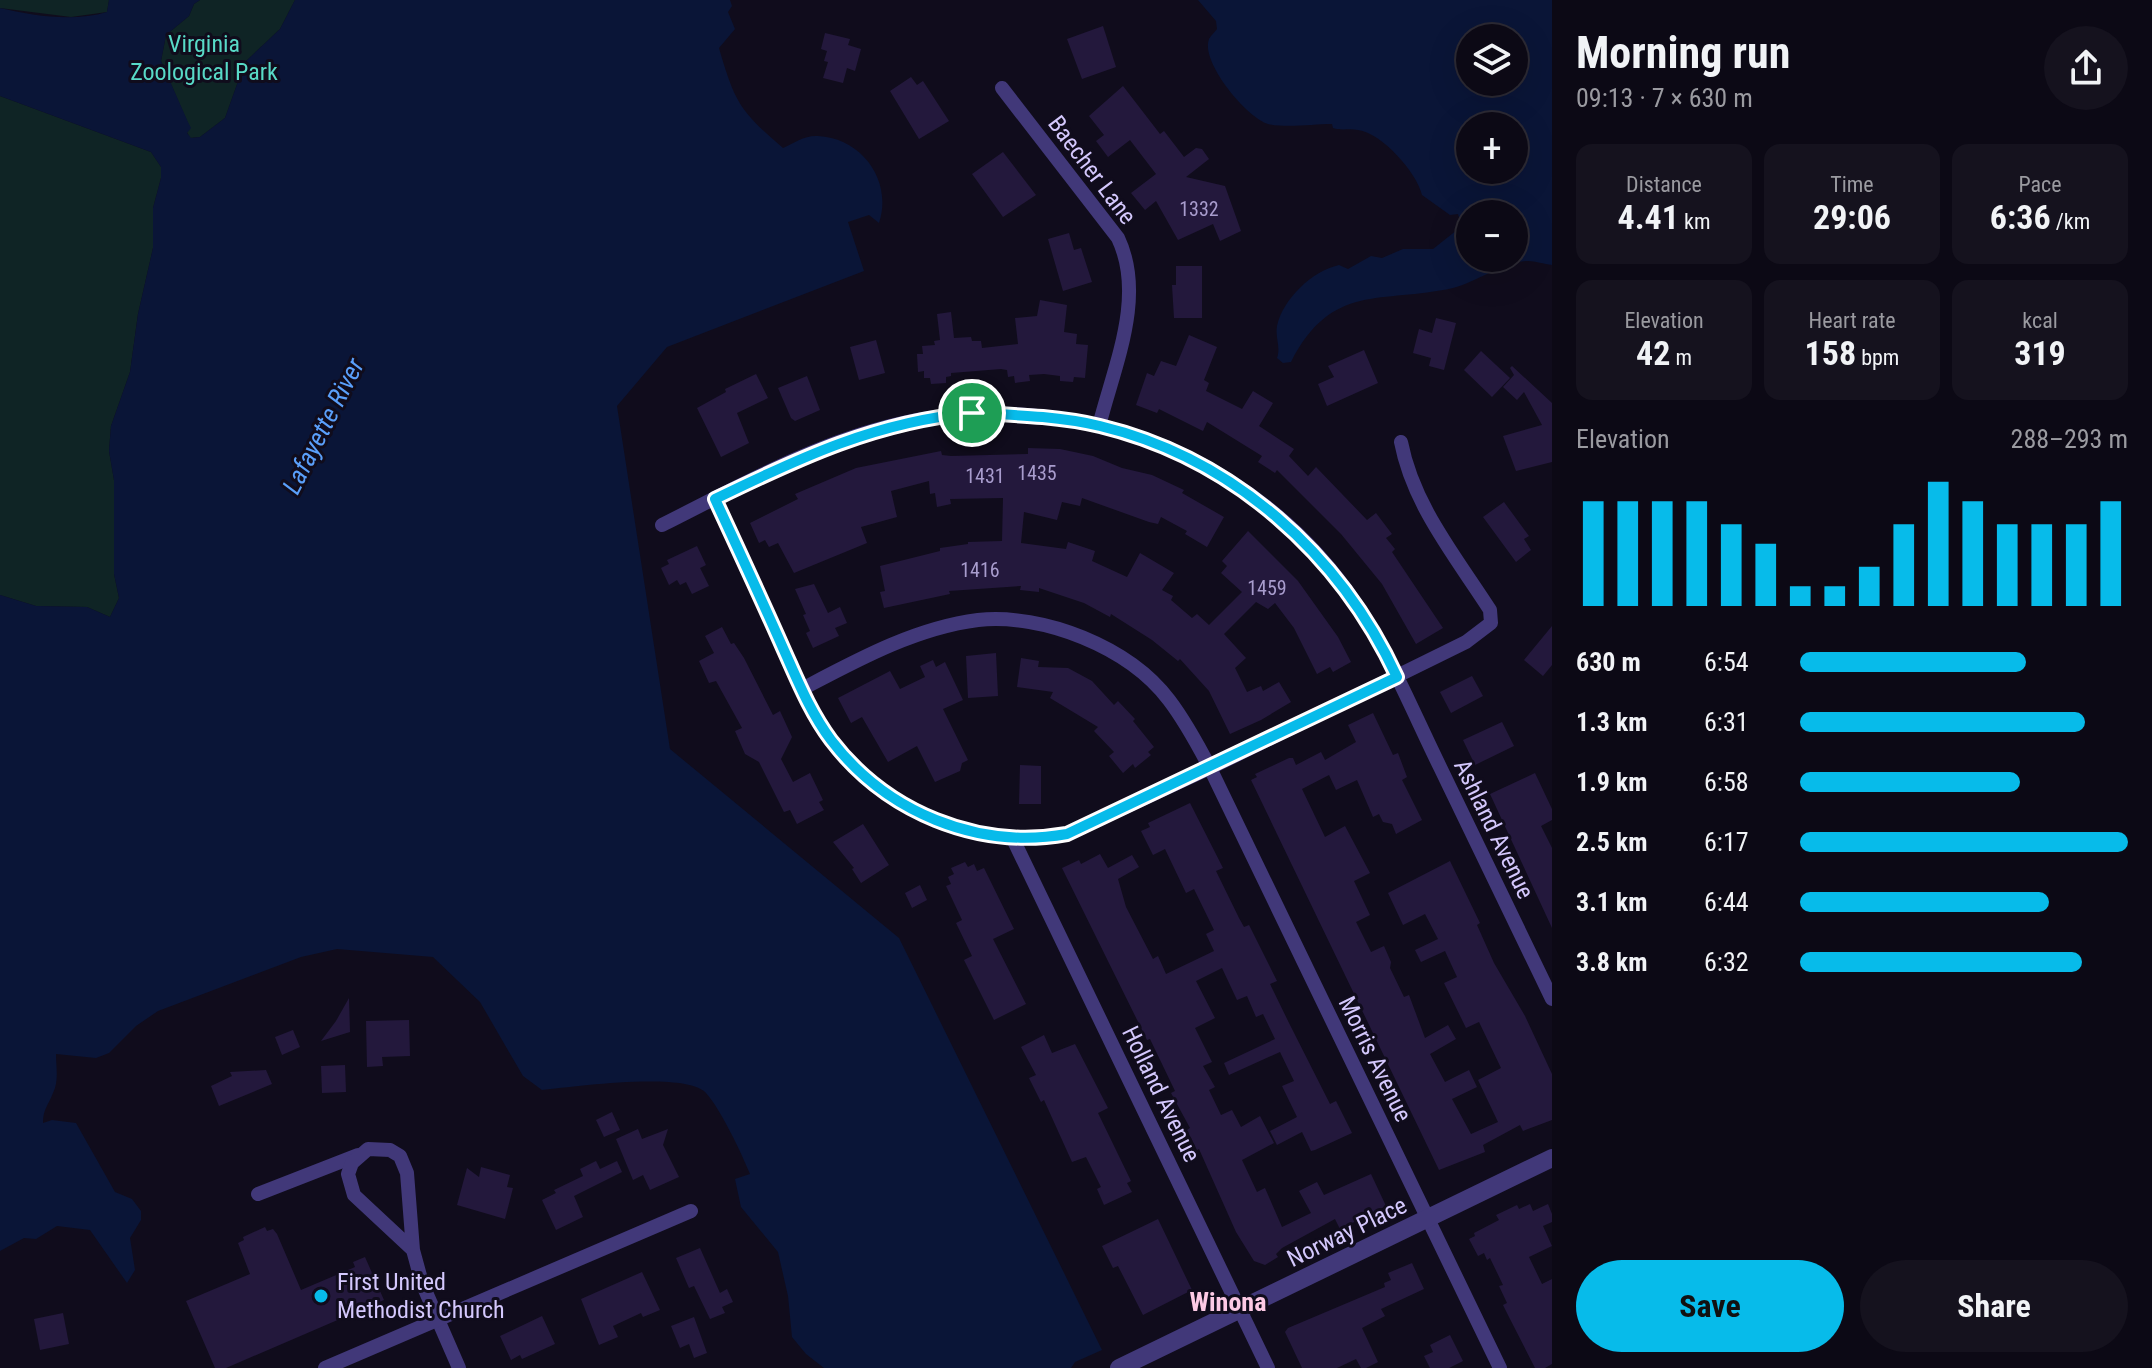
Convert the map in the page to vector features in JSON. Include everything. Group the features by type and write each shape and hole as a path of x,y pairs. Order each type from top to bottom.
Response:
{"street":[{"name":"Baecher Lane","path":"1002,88 1118,238 1126,256 1131,276 1129,308 1099,426"},
{"name":"Ashland Avenue","path":"662,525 843,440 934,416 1020,415 1099,426 1147,439 1186,456 1231,481 1265,506 1308,546 1355,602 1397,677 1552,999"},
{"path":"715,499 802,689 831,739 851,763 884,791 931,818 970,832 1013,839 1067,834 1397,677 1488,629 1492,616 1416,494 1401,442"},
{"name":"Morris Avenue","path":"802,689 863,657 946,627 978,620 1033,622 1094,643 1149,680 1168,698 1210,768 1500,1368"},
{"name":"Holland Avenue","path":"1013,839 1268,1368"},
{"path":"258,1194 379,1147 390,1150 406,1166 413,1250 459,1368"},
{"path":"359,1154 348,1174 354,1195 413,1250"},
{"name":"Norway Place","path":"1119,1368 1552,1158"},
{"path":"325,1368 691,1211"}],"green space":[{"name":"Virginia Zoological Park","path":"0,0 109,0 107,12 71,17 0,8"},
{"name":"Virginia Zoological Park","path":"200,0 295,0 280,29 245,62 225,118 200,137 190,138 187,132 190,128 161,61 166,35 189,16 194,4"},
{"name":"Virginia Zoological Park","path":"0,96 151,152 161,167 153,208 153,248 138,314 130,372 111,426 109,451 114,480 114,574 119,598 110,617 87,607 36,606 0,595"}],"water":[{"name":"Lafayette River","path":"109,0 200,0 194,4 189,16 166,35 161,61 191,128 187,133 191,138 200,137 225,118 245,62 280,29 295,0 730,0 732,6 728,12 735,29 719,48 735,94 748,115 783,148 818,136 848,145 870,164 882,192 879,223 869,215 848,222 864,271 667,347 617,406 670,749 899,938 1102,1350 1075,1362 1071,1368 824,1368 806,1354 792,1337 788,1296 778,1252 741,1207 735,1179 750,1174 724,1120 706,1093 694,1086 653,1082 542,1090 523,1076 480,1002 433,957 337,949 301,957 158,1011 136,1026 109,1053 96,1058 56,1054 56,1084 43,1123 52,1120 76,1123 115,1192 132,1199 141,1211 141,1220 130,1238 135,1270 127,1283 90,1230 57,1226 36,1239 24,1238 0,1251 0,595 36,606 87,607 110,617 119,598 114,574 114,480 109,451 111,426 130,372 138,314 153,248 153,208 161,167 151,152 0,96 0,8 40,15 81,17 107,12"},
{"path":"1198,0 1552,0 1552,265 1528,261 1528,200 1456,200 1456,214 1450,215 1422,195 1413,176 1397,155 1367,133 1355,129 1336,129 1332,124 1292,126 1259,120 1227,88 1211,61 1209,39 1217,29 1216,21"},
{"path":"1456,231 1456,272 1491,272 1453,288 1381,297 1341,308 1323,319 1291,362 1283,363 1277,358 1280,316 1292,296 1319,273 1339,265 1348,269 1371,256 1382,258 1403,249 1433,249"}],"building":[{"path":"1103,26 1116,67 1082,79 1067,39"},
{"path":"825,33 850,39 848,45 861,49 855,71 847,68 843,83 823,78 828,62 824,61 827,51 821,49"},
{"path":"911,77 917,85 923,81 949,121 919,139 890,91"},
{"path":"1123,86 1160,134 1164,131 1184,157 1196,148 1202,149 1209,159 1186,177 1225,186 1241,231 1220,241 1213,224 1178,240 1156,201 1145,210 1131,193 1156,174 1130,140 1108,157 1096,141 1104,135 1089,116"},
{"path":"1003,152 1036,195 1003,217 972,174"},
{"path":"1069,233 1074,250 1081,248 1092,282 1063,291 1048,239"},
{"path":"1176,266 1202,266 1202,318 1174,318 1172,285 1176,285"},
{"path":"1040,300 1067,305 1064,332 1077,334 1076,344 1088,345 1085,378 1074,377 1073,382 1060,381 1060,376 1029,375 1030,381 1015,383 1014,376 1008,377 1007,370 1001,369 951,373 946,377 946,383 931,384 930,378 924,378 924,371 918,372 917,354 923,354 922,346 935,345 934,341 940,340 937,314 951,312 954,338 971,337 972,341 981,341 982,348 1018,344 1015,318 1037,316"},
{"path":"1436,318 1456,323 1444,370 1429,366 1431,358 1413,353 1419,329 1432,333"},
{"path":"1189,335 1217,347 1204,380 1209,383 1206,391 1242,409 1253,391 1273,403 1259,426 1294,449 1289,456 1308,476 1316,467 1367,520 1376,513 1392,534 1386,538 1395,549 1392,552 1443,628 1416,644 1382,584 1341,534 1277,470 1275,473 1258,462 1262,456 1207,422 1203,431 1159,409 1157,413 1136,405 1147,373 1154,376 1161,361 1176,366"},
{"path":"876,340 885,373 859,380 850,347"},
{"path":"1364,350 1378,383 1327,406 1318,384 1334,377 1328,366"},
{"path":"1481,351 1510,378 1492,397 1464,370"},
{"path":"1512,366 1552,403 1552,462 1516,471 1503,436 1542,425 1524,392 1517,400 1503,387 1514,375"},
{"path":"756,374 768,398 737,413 749,443 721,457 697,408 726,392 725,389"},
{"path":"807,376 820,410 795,421 778,388"},
{"path":"1028,448 1060,449 1093,456 1122,468 1152,475 1184,490 1182,493 1224,517 1207,547 1185,534 1187,531 1161,517 1158,524 1149,522 1082,498 1080,506 1062,502 1057,520 1024,512 1021,543 1066,549 1068,542 1095,551 1092,561 1127,577 1140,553 1174,573 1162,590 1173,596 1171,600 1192,618 1197,614 1209,625 1242,592 1221,573 1227,566 1222,561 1248,531 1298,581 1338,637 1351,662 1333,672 1330,667 1317,674 1294,628 1275,603 1268,609 1256,602 1224,634 1246,658 1235,668 1247,692 1261,686 1263,691 1279,682 1291,702 1230,734 1209,691 1180,659 1178,661 1111,614 1110,617 1084,603 1039,588 1039,592 1020,590 1021,586 949,591 950,594 884,608 880,592 885,591 880,566 968,542 1002,541 1003,498 950,499 951,504 937,507 935,493 930,494 929,481 891,491 897,517 861,527 867,543 794,573 778,543 769,547 765,540 759,543 750,523 798,499 795,494 856,468 941,451 942,455 951,456 1028,454"},
{"path":"1504,502 1529,536 1524,539 1531,550 1516,562 1483,517"},
{"path":"697,546 706,565 700,568 709,586 692,594 686,582 680,585 677,580 669,585 661,568 669,564 667,560"},
{"path":"814,584 828,613 840,607 847,623 835,628 839,636 813,648 806,633 810,631 803,615 806,614 795,589"},
{"path":"1552,626 1552,665 1543,676 1524,660"},
{"path":"722,627 731,644 734,643 744,658 773,715 780,711 792,737 781,759 793,782 810,773 823,800 819,802 824,810 797,824 790,810 784,812 759,762 745,754 735,731 742,728 716,681 709,683 699,661 714,653 705,636"},
{"path":"996,653 998,696 968,698 966,656"},
{"path":"1021,658 1039,661 1038,667 1068,668 1092,681 1114,705 1118,701 1135,719 1133,721 1154,747 1148,752 1151,755 1123,773 1109,756 1114,752 1094,731 1098,727 1050,698 1053,692 1017,687"},
{"path":"933,660 936,667 945,662 963,700 943,709 968,760 962,763 960,771 935,782 917,746 888,762 862,717 851,723 838,698 890,671 900,689 925,677 920,666"},
{"path":"1472,676 1483,696 1451,713 1440,692"},
{"path":"1373,713 1393,755 1398,753 1407,777 1402,780 1422,820 1396,834 1392,824 1383,822 1379,814 1373,817 1357,780 1336,790 1329,775 1302,789 1325,837 1345,826 1370,873 1354,881 1370,915 1356,922 1371,952 1384,946 1391,962 1390,968 1404,997 1409,995 1425,1038 1448,1025 1456,1039 1430,1054 1445,1082 1469,1070 1477,1087 1452,1099 1471,1134 1498,1122 1478,1080 1501,1068 1479,1022 1466,1028 1444,983 1457,977 1445,951 1421,962 1415,950 1438,939 1425,914 1403,925 1388,893 1450,861 1480,923 1477,925 1494,963 1525,1016 1552,1074 1552,1120 1523,1131 1520,1125 1483,1145 1485,1152 1439,1170 1251,780 1257,777 1255,774 1289,758 1293,758 1296,765 1321,752 1325,760 1356,742 1348,725"},
{"path":"1502,722 1514,746 1475,765 1463,740"},
{"path":"1020,765 1041,766 1041,804 1019,804"},
{"path":"1535,773 1552,809 1552,820 1541,826 1552,848 1552,928 1490,794"},
{"path":"1190,803 1223,868 1216,871 1239,918 1244,927 1249,925 1277,981 1270,984 1289,1023 1330,1104 1336,1101 1352,1133 1311,1151 1302,1132 1277,1145 1270,1131 1297,1117 1282,1086 1294,1081 1280,1052 1229,1075 1224,1063 1275,1039 1263,1014 1256,1017 1247,996 1237,1000 1222,968 1196,981 1215,1018 1195,1028 1212,1062 1203,1066 1215,1087 1209,1090 1221,1115 1232,1110 1241,1127 1260,1116 1274,1143 1242,1160 1257,1192 1265,1188 1282,1227 1311,1213 1299,1191 1317,1182 1324,1195 1371,1174 1386,1206 1340,1229 1335,1219 1282,1248 1276,1254 1278,1257 1265,1265 1254,1261 1236,1232 1199,1149 1187,1130 1190,1128 1171,1093 1175,1091 1062,868 1079,860 1081,864 1100,854 1108,868 1132,855 1139,867 1118,879 1126,907 1153,959 1158,956 1166,974 1214,951 1206,934 1214,930 1194,889 1186,893 1165,849 1153,855 1141,831 1150,827 1148,823"},
{"path":"863,824 889,865 861,883 854,868 833,842"},
{"path":"965,862 968,867 974,864 977,871 984,868 1014,929 993,939 1026,1004 994,1020 964,960 972,956 956,923 962,920 946,886 951,884 948,877 954,874 951,868"},
{"path":"920,885 927,900 912,908 905,893"},
{"path":"349,998 350,1032 321,1041 336,1021"},
{"path":"409,1020 410,1056 382,1057 383,1066 367,1067 366,1021"},
{"path":"293,1030 300,1047 282,1055 275,1037"},
{"path":"1044,1035 1052,1053 1075,1044 1108,1108 1098,1113 1131,1181 1127,1183 1132,1192 1104,1205 1097,1189 1101,1187 1086,1157 1072,1162 1044,1100 1041,1102 1029,1078 1036,1075 1021,1047"},
{"path":"345,1065 346,1092 322,1093 321,1066"},
{"path":"266,1070 272,1084 219,1106 211,1086 232,1076 230,1072"},
{"path":"612,1112 620,1130 604,1137 596,1120"},
{"path":"638,1129 642,1139 668,1129 663,1145 679,1177 650,1190 643,1175 633,1180 616,1139"},
{"path":"596,1161 600,1169 617,1161 622,1172 574,1196 583,1217 556,1230 542,1200 556,1193 554,1190 583,1176 580,1169"},
{"path":"481,1167 510,1175 507,1187 513,1188 505,1219 457,1205 467,1168 479,1177"},
{"path":"1530,1204 1533,1211 1548,1204 1552,1214 1552,1222 1543,1226 1552,1246 1529,1257 1542,1284 1552,1279 1552,1364 1545,1368 1535,1368 1503,1305 1507,1303 1499,1286 1503,1285 1490,1258 1487,1260 1484,1253 1478,1256 1469,1239 1499,1220 1496,1215 1517,1205 1519,1209"},
{"path":"1158,1219 1192,1290 1143,1315 1118,1266 1113,1268 1102,1246"},
{"name":"First United Methodist Church","path":"265,1227 267,1231 273,1229 277,1234 301,1290 355,1267 353,1262 365,1257 384,1300 226,1368 215,1368 186,1301 250,1274 238,1243 244,1240 243,1237"},
{"path":"700,1248 720,1293 727,1289 733,1302 722,1307 725,1313 710,1319 694,1286 689,1288 676,1258"},
{"path":"1412,1263 1424,1289 1381,1309 1385,1316 1362,1328 1378,1362 1366,1368 1361,1368 1356,1359 1337,1368 1302,1368 1285,1332 1288,1328 1385,1287 1384,1283 1391,1280 1388,1273"},
{"path":"642,1272 660,1310 643,1317 641,1313 613,1326 618,1337 599,1345 581,1299"},
{"path":"63,1313 69,1344 40,1350 34,1319"},
{"path":"542,1316 555,1344 522,1359 520,1355 511,1360 500,1336"},
{"path":"694,1317 707,1353 694,1358 689,1344 680,1348 671,1326"},
{"path":"1450,1335 1463,1361 1449,1368 1430,1368 1424,1356 1433,1352 1430,1345"}],"place":[{"name":"First United Methodist Church","path":"321,1296"}],"district":[{"name":"Winona","path":"1228,1302"}],"route":[{"path":"972,413 1057,418 1099,426 1147,439 1231,481 1300,537 1325,565 1355,602 1397,677 1067,834 1044,838 992,837 931,818 904,805 851,763 813,713 715,499 798,458 843,440 934,416 972,413"}]}
